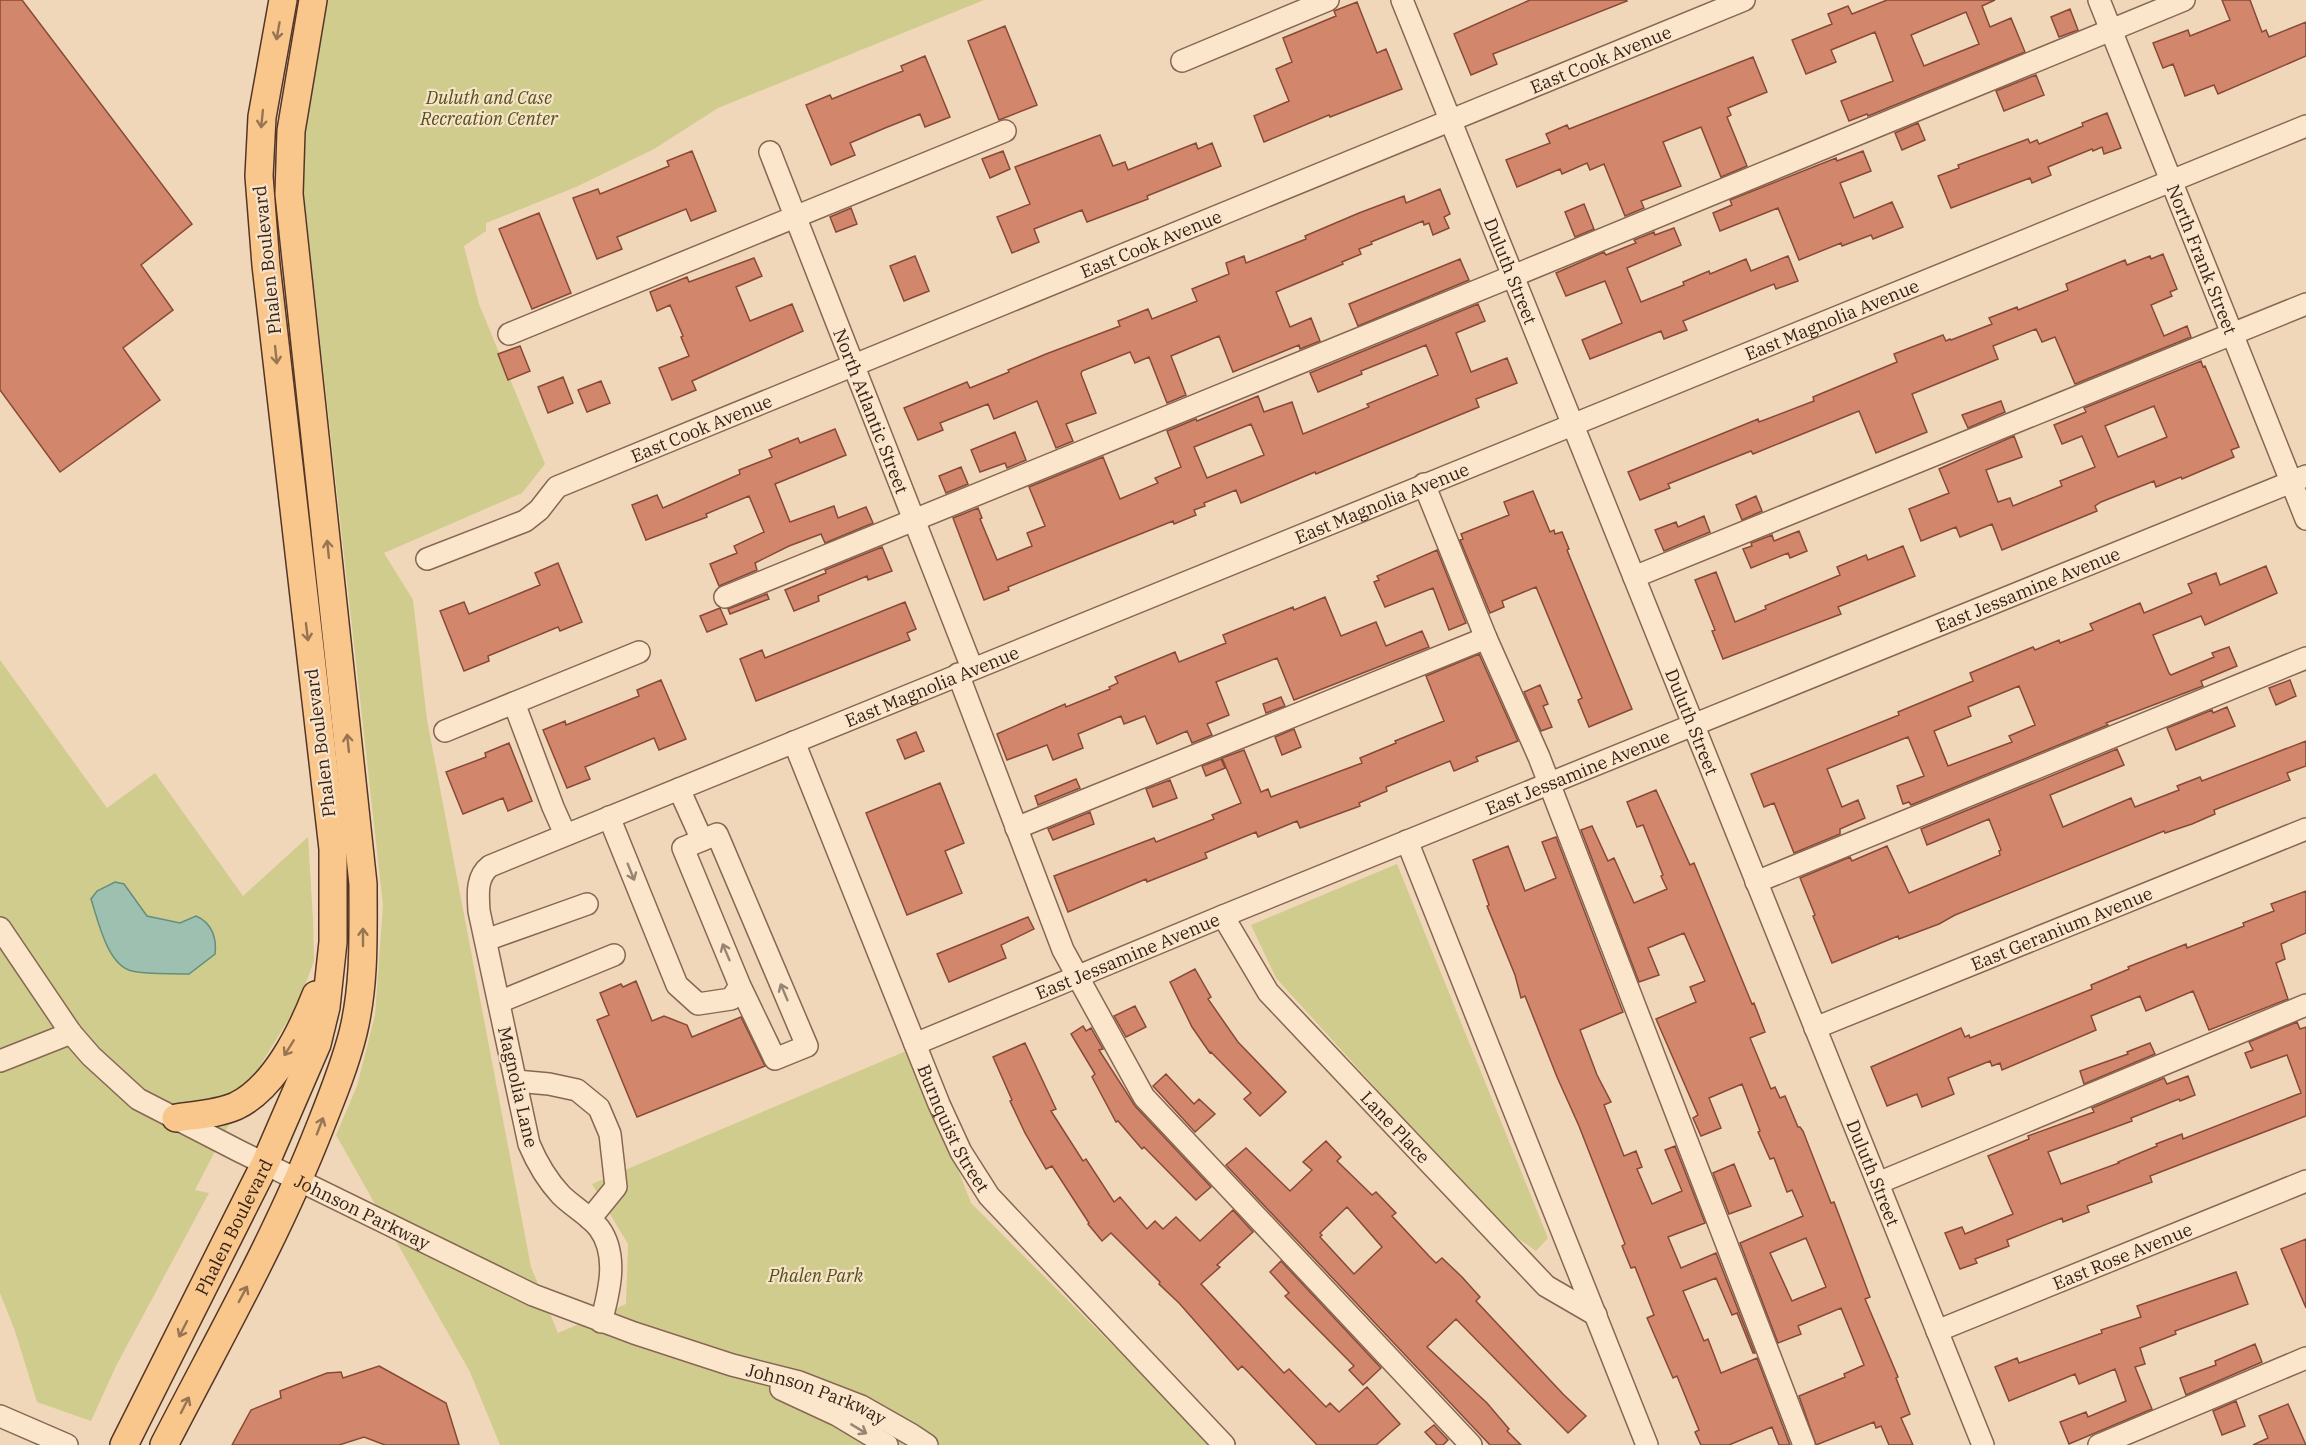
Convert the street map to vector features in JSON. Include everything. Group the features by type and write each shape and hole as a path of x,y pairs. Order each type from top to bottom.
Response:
{"main road":[{"name":"Phalen Boulevard","path":"124,1445 265,1164 317,1044 326,1007 333,942 333,849 267,277 259,176 262,117 283,0"},
{"name":"Phalen Boulevard","path":"164,1445 281,1221 299,1180 353,1033 363,961 363,884 289,194 291,131 312,0"},
{"path":"176,1118 225,1110 246,1100 266,1083 299,1033 318,989 328,936 333,872"}],"street":[{"path":"1182,62 1328,0"},
{"name":"Duluth Street","path":"1402,0 1983,1445"},
{"name":"East Cook Avenue","path":"427,559 525,521 539,510 557,487 1744,0"},
{"name":"North Frank Street","path":"2099,0 2232,333 2299,479 2306,519"},
{"path":"725,597 2184,0"},
{"name":"East Magnolia Avenue","path":"478,897 481,877 490,866 565,834 2306,126"},
{"path":"508,334 1005,131"},
{"name":"North Atlantic Street","path":"770,152 914,520 1016,828 1063,950 1094,1008 1144,1097 1471,1445"},
{"path":"1634,577 2306,304"},
{"name":"East Jessamine Avenue","path":"915,1044 1223,916 2299,479"},
{"path":"1424,484 1486,638 1549,783 1804,1445"},
{"path":"1016,828 1486,638"},
{"path":"445,731 639,652"},
{"path":"1756,882 2306,658"},
{"path":"514,703 565,834"},
{"name":"Burnquist Street","path":"794,742 915,1044 961,1152 989,1196 1224,1445"},
{"path":"679,789 710,837 807,1046 775,1059 740,986 682,848 710,837"},
{"path":"609,817 677,985 698,1004 731,999 740,986"},
{"name":"East Geranium Avenue","path":"1815,1028 2306,829"},
{"path":"1407,841 1647,1445"},
{"name":"Magnolia Lane","path":"478,897 479,911 516,1081 530,1144 537,1163 561,1195 590,1219 605,1238 610,1259 609,1296 601,1322"},
{"path":"486,940 587,904"},
{"name":"Lane Place","path":"1223,916 1268,992 1546,1286 1596,1315"},
{"name":"Johnson Parkway","path":"0,928 71,1033 91,1056 138,1099 502,1280 601,1322 732,1365 799,1382 861,1406 927,1445"},
{"path":"499,1002 614,955"},
{"path":"1878,1183 2306,1005"},
{"path":"0,1061 71,1033"},
{"path":"516,1081 578,1090 599,1108 610,1134 616,1187 590,1219"},
{"name":"East Rose Avenue","path":"1937,1330 2306,1180"},
{"path":"2099,1445 2306,1358"},
{"name":"Johnson Parkway","path":"732,1365 837,1415 887,1445"},
{"path":"0,1416 67,1445"}],"green space":[{"path":"328,0 984,0 718,108 654,149 576,187 486,223 486,231 464,246 479,304 545,464 522,493 384,553 413,600 427,720 531,1267 558,1333 626,1304 628,1244 592,1184 911,1049 971,1203 1212,1445 500,1445 470,1372 336,1135 357,1086 375,1015 383,905 303,187 303,142"},
{"path":"0,660 107,808 155,773 243,896 308,837 314,961 298,1004 255,1074 195,1190 209,1193 116,1366 91,1421 37,1402 15,1331 0,1293"},
{"path":"1397,864 1548,1238 1536,1251 1502,1227 1276,978 1251,925"}],"shaded area":[{"path":"115,882 124,884 147,916 180,923 196,916 201,919 212,932 215,954 189,974 146,973 123,967 105,941 91,899 97,891"}],"building":[{"path":"0,0 22,0 192,224 141,265 173,310 123,348 160,400 60,472 0,390"},
{"path":"1530,0 1627,1 1493,54 1497,64 1471,75 1454,34"},
{"path":"1887,0 1995,0 1982,6 1990,27 2011,18 2025,52 1868,116 1867,114 1849,121 1841,101 1893,81 1875,32 1831,50 1836,62 1806,74 1792,40 1832,24 1828,14 1848,6 1852,14","holes":["1966,12 1979,44 1924,66 1911,35"]},
{"path":"2222,0 2250,0 2262,32 2266,30 2269,37 2306,22 2306,56 2218,94 2214,85 2185,96 2173,64 2163,68 2153,43 2188,30 2190,36 2230,20"},
{"path":"1357,2 1377,53 1386,49 1402,89 1330,117 1329,115 1264,142 1254,116 1289,101 1276,69 1292,62 1283,38 1336,16 1334,11"},
{"path":"2070,9 2078,30 2059,37 2051,17"},
{"path":"1005,26 1037,105 999,120 968,41"},
{"path":"925,56 950,117 925,127 920,114 885,128 850,143 855,155 831,165 806,105 830,95 832,99 903,71 901,66"},
{"path":"1753,57 1767,92 1728,108 1731,115 1727,117 1747,166 1721,177 1701,127 1663,142 1681,186 1641,201 1644,208 1625,216 1604,164 1590,170 1587,163 1562,174 1560,169 1517,187 1506,160 1550,143 1546,134 1567,125 1569,129"},
{"path":"2036,75 2044,95 2004,111 1996,91"},
{"path":"2107,113 2121,148 2104,154 2102,147 2093,151 2092,149 2048,167 2051,175 2032,183 2030,178 1951,208 1938,176 1959,168 1958,165 2028,139 2030,143 2037,140 2039,144 2083,126 2082,123"},
{"path":"1918,123 1925,140 1902,150 1895,133"},
{"path":"1100,135 1113,166 1125,162 1128,170 1196,143 1198,149 1212,143 1221,166 1147,196 1148,199 1087,222 1082,210 1034,229 1039,242 1012,253 997,217 1030,204 1015,167"},
{"path":"692,151 716,211 691,221 686,209 617,237 622,249 597,259 573,198 598,189 600,194 669,166 667,161"},
{"path":"1003,151 1010,169 990,178 982,159"},
{"path":"1863,151 1871,171 1840,183 1854,218 1892,202 1903,227 1873,239 1871,235 1842,246 1841,243 1799,260 1778,208 1720,231 1713,213 1732,205 1730,200 1836,158 1837,161"},
{"path":"1440,189 1450,214 1444,217 1449,228 1433,235 1429,223 1424,225 1423,221 1371,242 1372,244 1359,249 1361,254 1342,262 1343,264 1276,292 1290,327 1311,318 1320,341 1300,349 1299,345 1233,372 1219,336 1171,356 1186,395 1167,403 1149,357 1135,363 1130,352 1082,371 1081,374 1096,413 1066,424 1073,441 1056,448 1037,401 994,419 988,404 940,423 943,430 918,440 904,408 967,382 970,388 1046,354 1120,326 1118,321 1148,309 1152,319 1197,301 1192,289 1229,274 1226,263 1244,256 1246,263 1306,239 1305,236 1359,213 1404,196 1406,203"},
{"path":"1584,204 1594,229 1575,237 1565,212"},
{"path":"851,208 857,224 836,232 830,217"},
{"path":"539,213 571,293 532,309 499,229"},
{"path":"1674,228 1681,245 1627,268 1641,302 1684,285 1683,282 1709,271 1710,274 1746,259 1751,271 1788,256 1798,281 1776,289 1774,284 1683,321 1687,330 1664,339 1661,331 1590,359 1582,340 1622,323 1605,281 1566,296 1556,273 1604,252 1606,255 1636,243 1634,240 1654,232 1655,235"},
{"path":"2163,254 2177,289 2170,292 2172,296 2151,305 2164,336 2187,326 2191,337 2075,384 2055,337 2042,342 2036,329 1993,346 1998,359 1912,394 1927,432 1876,453 1859,411 1753,454 1751,451 1668,484 1670,488 1640,500 1628,472 1758,419 1759,422 1814,401 1813,397 1897,362 1894,354 1943,335 1946,341 1951,340 1992,324 1989,318 2017,307 2018,310 2068,290 2066,284 2125,260 2127,265 2150,256 2151,259"},
{"path":"915,256 929,291 904,301 890,266"},
{"path":"754,258 762,276 736,287 750,321 792,304 803,331 692,381 696,390 672,400 659,368 689,356 670,305 657,311 650,292 687,277 689,282"},
{"path":"1460,259 1469,280 1358,326 1349,304"},
{"path":"1478,304 1485,321 1456,333 1471,372 1507,358 1517,383 1476,399 1479,407 1316,474 1315,472 1241,503 1236,490 1204,503 1205,506 1194,510 1196,515 1174,524 1173,521 1085,556 1008,587 1009,590 984,600 953,518 978,508 982,518 980,519 997,560 1032,546 1027,533 1045,526 1029,487 1103,457 1120,499 1158,483 1155,478 1181,467 1167,431 1196,419 1197,421 1258,396 1264,412 1292,402 1303,434 1369,407 1367,404 1438,375 1426,345 1361,371 1362,374 1318,392 1310,373","holes":["1251,424 1264,455 1207,478 1194,447"]},
{"path":"520,346 530,371 508,380 498,354"},
{"path":"2201,361 2239,447 2231,450 2234,457 2182,479 2181,477 2156,487 2154,481 2101,502 2095,506 2097,511 2002,550 1992,524 1960,537 1956,527 1921,541 1909,509 1949,493 1939,469 2014,436 2022,457 1986,470 1998,502 2010,498 2013,506 2062,486 2060,481 2095,467 2082,436 2062,444 2054,425 2086,412 2084,408","holes":["2154,406 2167,437 2118,457 2105,426"]},
{"path":"563,377 573,403 548,413 538,387"},
{"path":"601,381 610,403 587,412 578,390"},
{"path":"2001,401 2005,412 1968,428 1962,415"},
{"path":"835,429 846,455 775,484 790,522 834,506 838,518 866,507 873,523 825,543 821,534 789,546 755,563 757,570 719,586 710,564 737,553 734,546 764,532 749,496 706,514 707,517 646,540 632,505 657,495 663,508 740,474 739,470 772,457 769,450 798,438 800,443"},
{"path":"1015,432 1026,460 1007,468 1005,463 980,472 971,450"},
{"path":"961,467 968,484 946,493 939,476"},
{"path":"1533,491 1550,532 1554,530 1555,534 1562,532 1569,549 1567,550 1632,709 1589,727 1578,700 1582,698 1536,587 1502,601 1504,607 1490,613 1460,540 1463,539 1461,534 1509,515 1504,502"},
{"path":"1756,496 1762,511 1742,520 1736,505"},
{"path":"1704,516 1710,532 1664,551 1655,530 1676,522 1678,527"},
{"path":"1799,531 1807,551 1790,558 1788,553 1751,568 1743,549 1752,546 1751,543 1772,535 1774,541"},
{"path":"1903,546 1915,576 1838,607 1841,614 1723,659 1712,631 1715,630 1695,580 1716,572 1735,622 1766,609 1765,606 1840,575 1837,567 1866,555 1868,560"},
{"path":"882,547 892,571 868,580 867,576 818,596 819,601 794,611 785,590 826,573 825,570"},
{"path":"1437,550 1466,623 1449,630 1433,588 1385,607 1374,582 1379,580 1377,576"},
{"path":"558,563 582,622 560,631 558,627 488,656 489,661 464,671 440,611 464,602 469,614 540,585 535,573"},
{"path":"2266,566 2277,593 2205,625 2201,616 2153,635 2171,675 2214,657 2212,653 2229,647 2237,666 2201,681 2203,686 2106,723 2108,725 1911,805 1909,802 1903,804 1897,786 1924,776 1908,737 1827,769 1842,807 1858,800 1865,818 1840,829 1840,834 1794,853 1774,803 1764,807 1751,774 1899,715 1898,712 1973,681 1970,673 2033,647 2035,650 2059,640 2060,643 2093,630 2090,624 2140,603 2144,613 2192,593 2188,584 2216,573 2220,585","holes":["2019,686 2035,725 2009,736 2012,742 1948,766 1934,731 1971,716 1968,707"]},
{"path":"767,594 769,599 730,614 728,609"},
{"path":"1325,597 1341,636 1376,622 1386,646 1422,631 1429,647 1294,700 1277,658 1216,682 1229,715 1207,724 1212,735 1192,743 1187,731 1157,744 1145,716 1124,724 1121,716 1078,734 1083,748 1053,760 1047,745 1007,760 997,734 1065,704 1066,707 1110,689 1109,687 1118,683 1115,677 1175,652 1179,662 1226,643 1223,635 1293,607 1294,610"},
{"path":"905,602 916,629 907,633 910,640 756,701 740,659 762,650 765,658"},
{"path":"720,608 727,624 707,632 700,616"},
{"path":"1479,654 1518,741 1476,757 1478,761 1454,771 1450,761 1386,787 1387,791 1359,803 1360,806 1300,828 1297,821 1258,837 1256,832 1205,853 1207,858 1147,882 1146,879 1068,912 1054,876 1154,838 1156,842 1214,819 1212,815 1241,803 1222,758 1244,750 1261,792 1268,789 1271,797 1362,763 1360,758 1444,721 1426,676"},
{"path":"661,680 686,739 659,750 654,738 585,767 590,779 567,788 543,730 565,721 566,725 639,696 637,690"},
{"path":"2290,680 2296,696 2276,705 2269,688"},
{"path":"1540,685 1548,704 1543,706 1552,727 1541,731 1524,692"},
{"path":"1281,697 1285,706 1266,713 1263,704"},
{"path":"2227,707 2235,726 2176,750 2167,728 2212,710 2213,713"},
{"path":"1294,729 1301,747 1282,755 1275,737"},
{"path":"916,732 924,751 905,759 897,740"},
{"path":"2306,741 2306,766 2287,773 2290,780 2214,810 2215,814 2192,824 2165,833 2164,831 1955,915 1939,924 1899,939 1898,936 1832,963 1800,878 1850,857 1852,861 1887,846 1909,893 2000,855 2001,850 1989,819 1927,845 1921,829 2117,749 2124,765 2050,795 2063,827 2131,798 2135,807 2179,790 2177,786 2200,777 2202,781"},
{"path":"509,743 532,801 508,811 503,798 463,814 446,772 486,757 485,753"},
{"path":"1221,759 1225,768 1206,776 1202,766"},
{"path":"1076,779 1080,788 1038,805 1035,796"},
{"path":"1170,780 1177,798 1153,807 1146,789"},
{"path":"940,783 964,843 945,851 962,893 907,915 866,813"},
{"path":"1656,790 1690,865 1694,863 1765,1032 1750,1038 1771,1089 1775,1087 1780,1098 1785,1096 1798,1127 1803,1131 1831,1203 1834,1202 1870,1297 1865,1299 1898,1377 1896,1378 1910,1414 1901,1418 1913,1445 1889,1445 1881,1426 1876,1428 1874,1422 1816,1445 1799,1396 1845,1377 1844,1374 1864,1365 1841,1308 1798,1326 1801,1334 1778,1343 1740,1243 1803,1216 1792,1190 1787,1192 1774,1158 1770,1159 1742,1084 1709,1098 1721,1128 1701,1136 1693,1118 1698,1115 1656,1019 1696,1002 1690,987 1705,981 1684,933 1648,948 1659,975 1639,982 1581,830 1592,826 1608,861 1614,858 1634,903 1667,889 1643,825 1637,827 1627,802","holes":["1806,1238 1826,1287 1792,1301 1770,1253"]},
{"path":"1090,812 1094,824 1053,840 1048,829"},
{"path":"1556,837 1623,1012 1580,1030 1597,1075 1611,1102 1604,1105 1624,1156 1636,1151 1642,1167 1637,1169 1652,1204 1682,1191 1665,1150 1675,1146 1705,1223 1668,1237 1681,1268 1716,1253 1755,1353 1753,1353 1737,1313 1732,1315 1716,1278 1683,1291 1704,1341 1708,1339 1721,1373 1757,1358 1790,1445 1779,1445 1772,1427 1729,1445 1701,1445 1695,1432 1699,1430 1677,1376 1673,1378 1647,1318 1654,1315 1635,1267 1631,1268 1622,1246 1625,1244 1579,1126 1525,996 1521,998 1515,975 1487,906 1489,905 1473,860 1508,846 1525,891 1556,878 1542,842"},
{"path":"2306,891 2306,933 2281,944 2285,959 2276,963 2288,999 2209,1030 2193,991 2146,1011 2140,996 2091,1016 2096,1030 2002,1070 2000,1063 1992,1066 1990,1061 1948,1078 1954,1094 1922,1107 1917,1094 1887,1106 1871,1067 1961,1028 1965,1037 1969,1035 1970,1038 2092,989 2091,985 2129,969 2128,967 2186,944 2187,948 2244,926 2243,923 2274,911 2271,904"},
{"path":"1028,917 1034,929 1001,945 1006,958 949,982 937,954"},
{"path":"1195,969 1211,997 1208,999 1238,1042 1286,1092 1260,1116 1244,1099 1251,1093 1210,1053 1192,1027 1170,982"},
{"path":"636,981 652,1021 664,1016 687,1025 692,1037 741,1017 765,1066 637,1117 597,1020 609,1015 600,993 621,984 623,987"},
{"path":"1135,1006 1146,1027 1126,1037 1114,1016"},
{"path":"2297,1022 2300,1029 2306,1027 2306,1116 2150,1176 2152,1182 2087,1206 2089,1212 2063,1222 2062,1218 2007,1240 2009,1246 1975,1259 1977,1263 1960,1269 1945,1233 1962,1227 1965,1234 2013,1214 1988,1156 2029,1139 2028,1136 2094,1112 2092,1108 2164,1078 2167,1084 2188,1076 2195,1095 2180,1101 2179,1099 2131,1118 2132,1121 2048,1152 2061,1184 2119,1163 2182,1134 2183,1139 2301,1093 2287,1055 2251,1068 2245,1053 2253,1050 2249,1042"},
{"path":"1083,1026 1086,1031 1091,1028 1103,1049 1099,1050 1135,1106 1211,1187 1196,1200 1144,1147 1142,1149 1118,1121 1116,1122 1092,1077 1095,1074 1071,1034"},
{"path":"1025,1043 1056,1109 1051,1111 1083,1161 1086,1159 1114,1202 1120,1197 1147,1229 1155,1221 1163,1229 1176,1217 1200,1241 1233,1210 1253,1232 1217,1265 1220,1267 1201,1284 1284,1373 1289,1369 1326,1407 1330,1403 1339,1412 1367,1387 1400,1424 1376,1445 1317,1445 1242,1366 1238,1370 1179,1303 1159,1284 1160,1282 1111,1233 1102,1241 1088,1224 1052,1166 1046,1169 1010,1101 1012,1100 993,1057"},
{"path":"2150,1043 2155,1054 2084,1084 2080,1071 2128,1054 2127,1052"},
{"path":"1166,1074 1194,1104 1199,1099 1215,1114 1195,1132 1153,1086"},
{"path":"1326,1141 1341,1157 1337,1161 1372,1195 1376,1192 1396,1213 1392,1216 1436,1263 1442,1258 1462,1277 1480,1297 1476,1301 1586,1416 1568,1433 1456,1319 1427,1347 1487,1403 1509,1429 1507,1431 1521,1445 1490,1445 1226,1165 1246,1148 1290,1191 1312,1170 1303,1162","holes":["1347,1207 1382,1247 1354,1274 1320,1237 1322,1235 1320,1233"]},
{"path":"1734,1164 1751,1206 1729,1214 1713,1173"},
{"path":"2306,1239 2306,1308 2281,1249"},
{"path":"1281,1261 1381,1368 1363,1385 1349,1370 1354,1366 1285,1296 1289,1293 1270,1272"},
{"path":"2236,1272 2248,1304 2175,1331 2176,1334 2140,1348 2145,1364 2135,1367 2152,1409 2069,1444 2060,1422 2086,1412 2088,1417 2126,1401 2115,1369 2079,1384 2075,1374 2009,1401 1995,1367 2017,1358 2019,1363 2102,1333 2101,1330 2141,1317 2137,1306"},
{"path":"2255,1344 2262,1362 2186,1395 2180,1378 2216,1365 2215,1361"},
{"path":"379,1366 446,1403 459,1445 385,1445 364,1437 339,1445 232,1445 251,1410 281,1398 280,1391 327,1373 341,1372 343,1378"},
{"path":"2236,1401 2245,1426 2222,1435 2213,1411"},
{"path":"2288,1404 2306,1445 2253,1445 2268,1438 2259,1416"},
{"path":"1434,1425 1448,1440 1443,1445 1437,1445 1425,1432"}],"park label":[{"name":"Duluth and Case Recreation Center","path":"489,107"},
{"name":"Phalen Park","path":"816,1275"}]}
